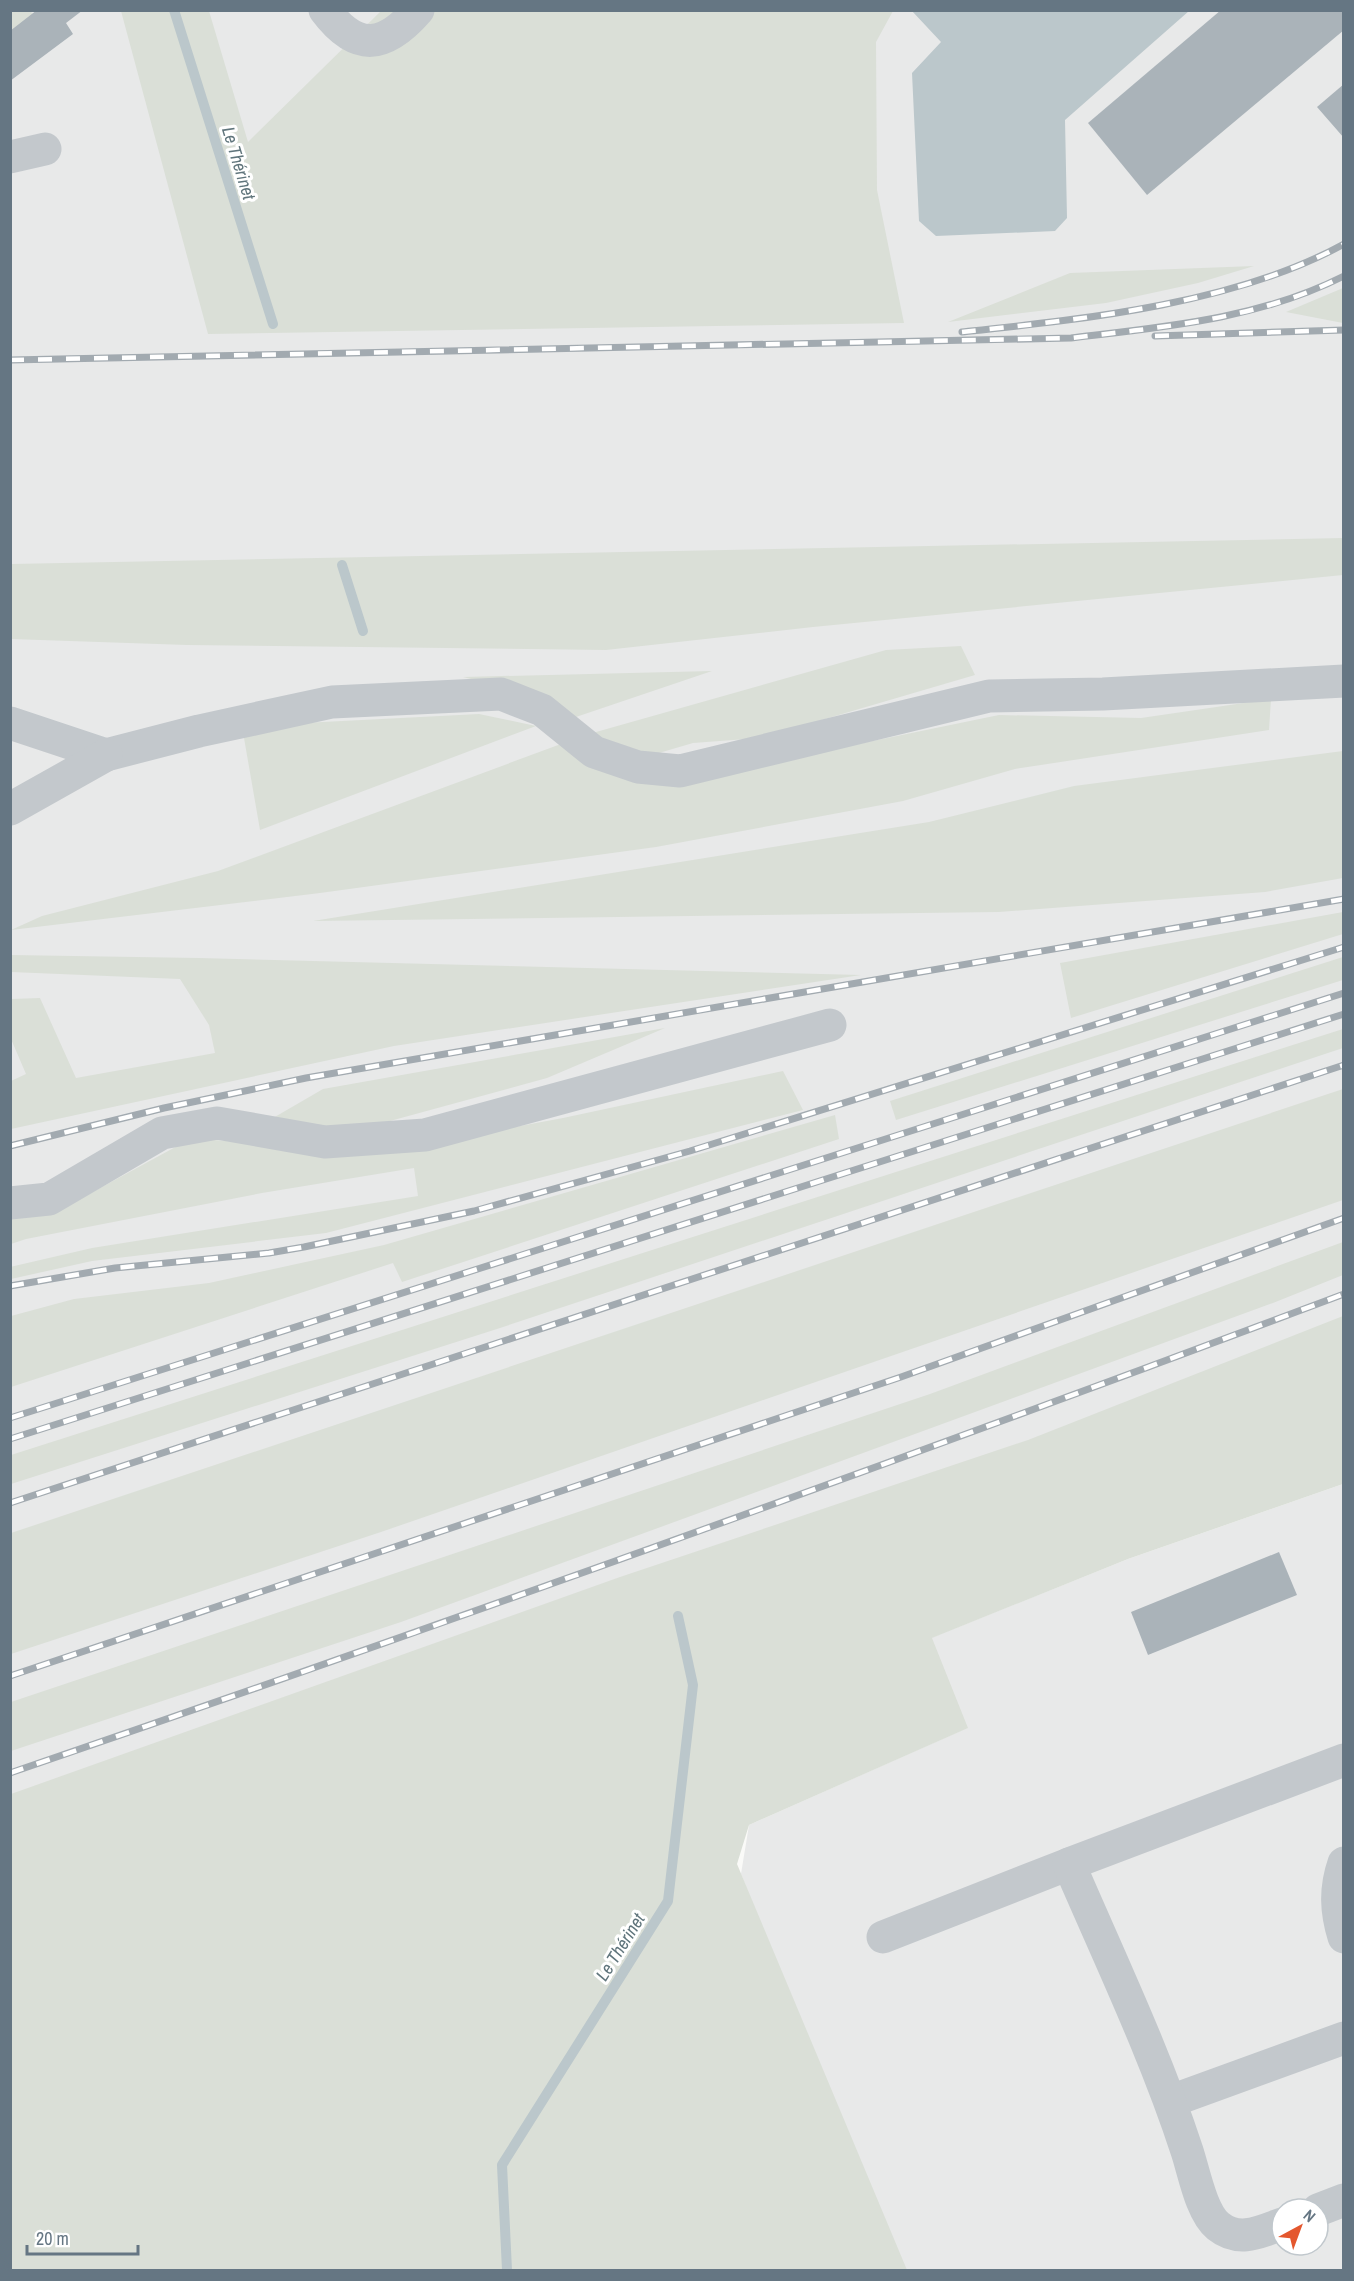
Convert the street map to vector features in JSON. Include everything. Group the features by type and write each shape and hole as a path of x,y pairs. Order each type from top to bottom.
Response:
{"street":[{"path":"325,10 335,24 347,34 362,40 379,41 402,27 418,10"},
{"path":"10,157 45,149"},
{"path":"10,809 106,755 198,730 332,702 501,694 542,710 594,752 638,767 680,771 989,696 1103,694 1344,681"},
{"path":"10,723 106,755"},
{"path":"10,1203 49,1198 162,1133 217,1123 325,1143 425,1135 830,1025"},
{"path":"883,1937 1344,1760"},
{"path":"1344,1863 1338,1882 1337,1916 1344,1937"},
{"path":"1069,1864 1171,2100 1209,2217 1230,2234 1244,2236 1270,2228"},
{"path":"1171,2100 1344,2038"}],"shaded area":[{"path":"11,11 1343,11 1343,1353 11,1846"},
{"path":"11,11 30,11 33,14 11,31"},
{"path":"121,11 209,11 248,142 381,11 893,11 876,42 877,190 904,323 208,334"},
{"path":"912,11 1189,11 1065,120 1067,218 1055,231 936,236 919,221 912,73 941,42"},
{"path":"1254,266 1198,283 1106,303 948,322 1070,273"},
{"path":"1343,288 1343,323 1286,312"},
{"path":"1343,538 1343,575 813,627 606,650 187,645 11,639 11,564"},
{"path":"961,646 975,675 760,738 693,743 652,755 589,734 886,650"},
{"path":"712,671 573,718 511,689 463,677"},
{"path":"1271,699 1269,730 1015,769 903,801 656,847 320,893 11,930 42,916 218,871 561,744 593,765 785,759 999,715 1141,718"},
{"path":"479,714 536,726 260,830 244,738 264,725"},
{"path":"1343,751 1343,878 1265,892 999,912 313,921 929,822 1074,786"},
{"path":"1343,912 1343,934 1071,1018 1060,963"},
{"path":"11,955 861,975 394,1046 11,1129 11,1081 26,1074 11,1039 11,999 40,998 76,1078 215,1053 209,1025 180,979 11,972"},
{"path":"1343,957 1343,980 896,1120 890,1101"},
{"path":"665,1028 547,1078 368,1127 261,1125 323,1089"},
{"path":"1343,1029 1343,1048 497,1329 11,1484 11,1455"},
{"path":"783,1071 803,1110 326,1233 92,1261 11,1279 10,1267 92,1248 418,1196 414,1168 262,1193 26,1239 11,1244 11,1219 89,1194 192,1138 370,1154 563,1118"},
{"path":"1343,1089 1343,1200 381,1532 11,1654 11,1533"},
{"path":"835,1115 839,1139 402,1282 393,1263 11,1387 11,1316 74,1299 209,1283 384,1245"},
{"path":"1343,1242 1343,1275 1273,1303 401,1622 11,1751 11,1702 930,1394"},
{"path":"1343,1316 1343,1484 1128,1559 932,1638 968,1728 749,1825 737,1864 907,2270 11,2270 11,1794 620,1577 1028,1440"},
{"path":"1343,1484 1343,2270 899,2270 741,1874 749,1825 967,1728 931,1638 1128,1559"}],"building":[{"path":"37,10 83,10 66,23 73,34 10,81 10,31"},
{"path":"1221,10 1344,10 1344,30 1147,195 1088,123"},
{"path":"1344,84 1344,138 1317,107"},
{"path":"1279,1552 1297,1595 1148,1655 1131,1612"}],"waterway":[{"name":"Le Thérinet","path":"174,10 273,324"},
{"name":"Le Thérinet","path":"342,565 363,631"},
{"name":"Le Thérinet","path":"507,2270 502,2165 668,1901 693,1685 678,1616"}],"railway":[{"path":"962,332 1108,314 1208,295 1256,281 1344,244"},
{"path":"10,360 1071,338 1176,325 1245,312 1312,291 1344,276"},
{"path":"1155,336 1344,330"},
{"path":"10,1146 164,1108 306,1078 1344,899"},
{"path":"10,1286 115,1268 269,1253 474,1211 690,1151 1344,947"},
{"path":"10,1418 1344,993"},
{"path":"10,1439 1344,1014"},
{"path":"10,1503 1344,1065"},
{"path":"10,1676 901,1377 1344,1218"},
{"path":"10,1773 678,1538 1344,1294"}]}
